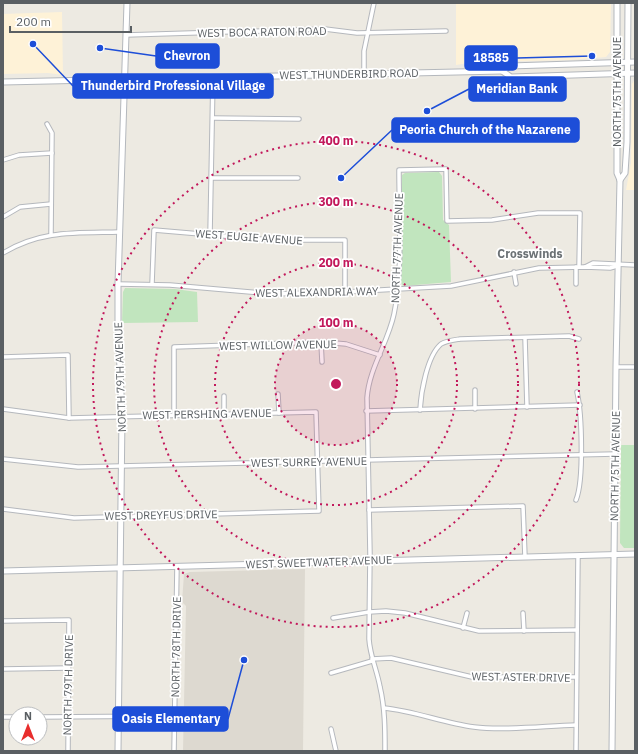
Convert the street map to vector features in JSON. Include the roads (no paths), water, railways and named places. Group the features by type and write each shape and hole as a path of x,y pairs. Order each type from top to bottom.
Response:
{"main road":[{"name":"NORTH 79TH AVENUE","path":"118,751 122,416 118,284 127,3"},
{"name":"NORTH 75TH AVENUE","path":"612,751 617,266 620,180 617,173 617,3"},
{"name":"NORTH 75TH AVENUE","path":"620,180 625,173 628,73 628,3"},
{"name":"WEST THUNDERBIRD ROAD","path":"3,82 502,70 510,66 635,62"},
{"name":"WEST THUNDERBIRD ROAD","path":"502,70 511,76 635,73"},
{"name":"WEST SWEETWATER AVENUE","path":"3,570 635,554"}],"street":[{"path":"364,73 364,51 374,3"},
{"name":"WEST BOCA RATON ROAD","path":"126,35 324,30 347,33 446,31"},
{"path":"210,234 213,77"},
{"path":"213,118 299,119"},
{"path":"47,124 52,134 51,234"},
{"path":"3,160 19,155 52,153"},
{"name":"NORTH 77TH AVENUE","path":"385,751 384,708 380,687 372,660 369,639 370,561 366,411 369,381 393,320 398,290 399,170 446,169 447,221 492,220 538,213 580,213 578,267"},
{"path":"212,178 298,178"},
{"path":"3,216 20,207 51,204"},
{"name":"WEST EUGIE AVENUE","path":"152,284 154,230 271,240 345,240 345,292"},
{"path":"3,253 25,241 51,234 119,232"},
{"name":"WEST ALEXANDRIA WAY","path":"118,284 152,284 254,293 345,292 451,286 539,268 610,268 635,265"},
{"path":"576,284 578,267"},
{"path":"514,272 516,284"},
{"path":"420,410 425,378 434,356 443,343 460,339 569,336 580,339"},
{"path":"525,338 527,407"},
{"path":"321,342 322,362"},
{"name":"WEST WILLOW AVENUE","path":"174,415 174,347 321,342 346,344 380,355"},
{"path":"3,358 68,355 70,418"},
{"path":"616,367 635,367"},
{"path":"475,390 475,409"},
{"path":"576,500 579,491 580,454 580,405 578,392"},
{"path":"278,394 278,413"},
{"path":"224,396 224,414"},
{"path":"366,411 580,405"},
{"name":"WEST PERSHING AVENUE","path":"3,409 70,418 316,412 318,462"},
{"name":"WEST SURREY AVENUE","path":"3,459 61,466 121,466 615,454"},
{"name":"WEST DREYFUS DRIVE","path":"3,509 64,517 319,511 318,462"},
{"path":"369,510 523,506 525,557"},
{"path":"576,751 578,556"},
{"name":"NORTH 78TH DRIVE","path":"174,751 177,566"},
{"path":"333,618 369,612 406,613 463,628 494,632 577,630"},
{"path":"463,628 468,613"},
{"path":"523,613 524,631"},
{"name":"NORTH 79TH DRIVE","path":"3,621 69,620 68,751"},
{"name":"WEST ASTER DRIVE","path":"331,673 372,660 391,658 472,678 576,677"},
{"path":"3,669 68,668"},
{"path":"384,708 406,710 454,724 476,727 576,725"},
{"path":"48,717 174,716"},
{"path":"331,728 336,751"}],"place":[{"name":"Thunderbird Professional Village","path":"33,44"},
{"name":"Chevron","path":"100,48"},
{"name":"18585","path":"592,56"},
{"name":"Meridian Bank","path":"427,111"},
{"name":"Peoria Church of the Nazarene","path":"341,178"},
{"name":"Oasis Elementary","path":"244,660"}],"district":[{"name":"Crosswinds","path":"530,254"}]}
